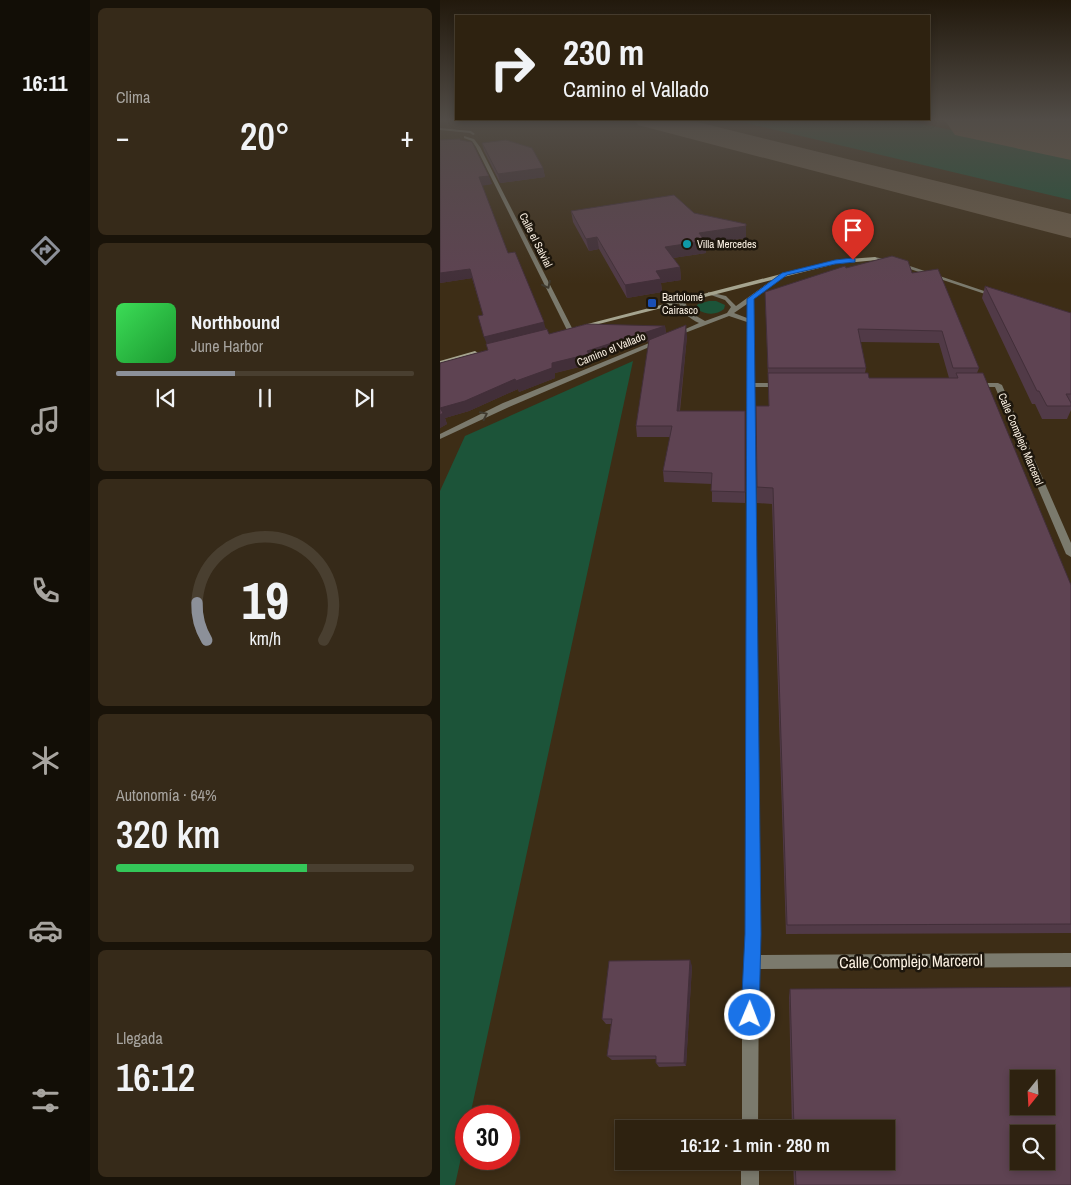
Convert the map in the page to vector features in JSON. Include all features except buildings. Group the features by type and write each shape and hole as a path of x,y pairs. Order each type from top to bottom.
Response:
{"street":[{"name":"Calle el Salvial","path":"492,174 570,330"},
{"path":"561,332 835,262 875,259 899,264 1004,298"},
{"name":"Camino el Vallado","path":"440,437 506,405 729,314 784,274"},
{"path":"710,293 731,301 734,306 729,314 750,321"},
{"path":"750,299 752,962 750,1120"},
{"path":"681,300 683,308 691,318 703,324"},
{"path":"440,363 480,352"},
{"path":"751,385 789,385"},
{"name":"Calle Complejo Marcerol","path":"970,385 998,385 1071,554"},
{"name":"Calle Complejo Marcerol","path":"752,962 1071,960"},
{"path":"750,1170 750,1185"}],"green space":[{"path":"962,174 1071,174 1071,200"},
{"path":"716,301 725,305 724,309 715,313 708,313 701,312 696,307 698,304"},
{"path":"633,361 472,1105 455,1105 455,1170 458,1170 455,1185 440,1185 440,491 465,436"}],"taxiway":[{"path":"867,174 1071,226"}],"place":[{"name":"Villa Mercedes","path":"687,244"},
{"name":"Bartolomé Cairasco","path":"652,303"}],"route":[{"path":"750,1015 753,934 753,555 750,299 784,274 835,262 853,260"}]}
